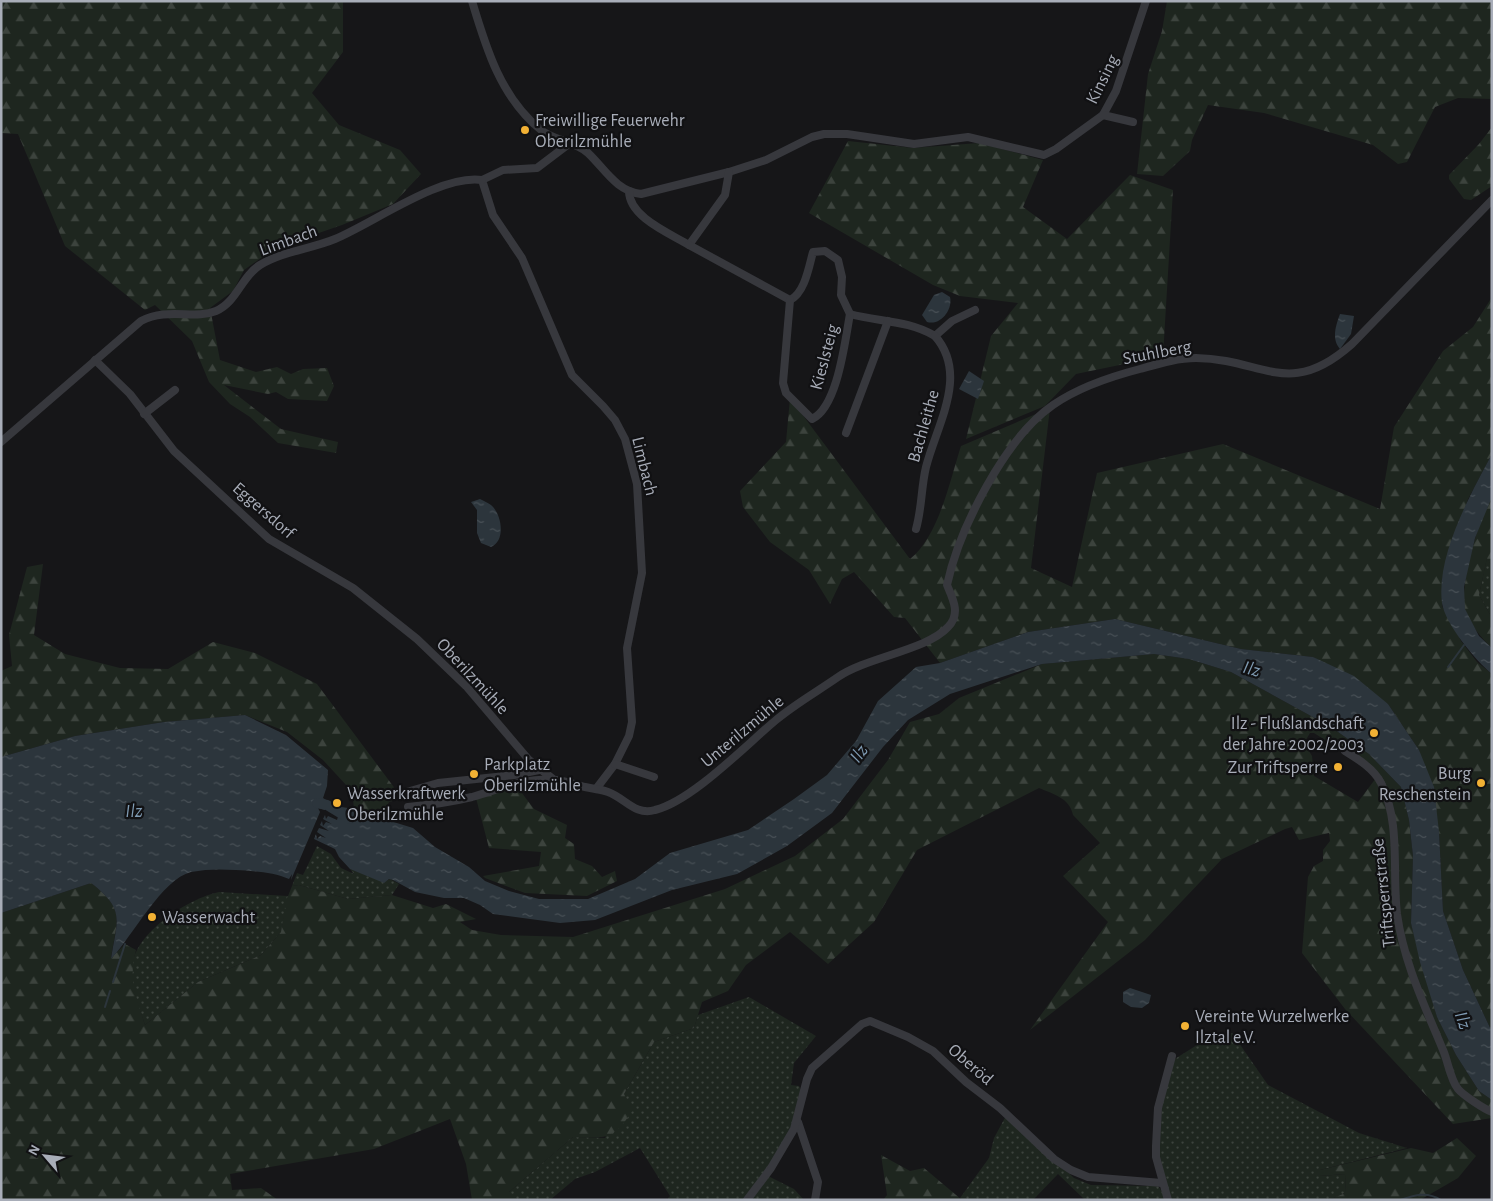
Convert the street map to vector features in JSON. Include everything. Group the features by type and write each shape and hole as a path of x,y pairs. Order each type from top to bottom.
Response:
{"street":[{"path":"472,1 490,57 507,91 533,123 543,132 587,152 613,181 628,191 651,193 729,172 726,195 688,245"},
{"name":"Kinsing","path":"729,172 766,160 812,137 838,133 914,144 968,137 1044,155 1056,149 1103,115 1116,91 1146,1"},
{"path":"1103,115 1132,122"},
{"name":"Limbach","path":"95,360 135,324 149,316 164,313 216,311 231,301 260,265 333,240 374,221 438,187 476,179 482,180 503,170 537,168 570,143"},
{"name":"Limbach","path":"482,180 493,215 522,258 572,375 615,420 625,439 635,475 640,517 642,573 630,628 628,648 632,722 629,736 615,764"},
{"path":"628,191 630,202 642,215 688,245 790,300 795,298 800,288 813,252 825,251 838,260 842,277 841,295 850,314"},
{"name":"Stuhlberg","path":"947,629 953,620 955,606 947,585 969,520 1005,457 1029,426 1052,406 1075,391 1116,375 1184,358 1226,362 1282,374 1315,370 1333,361 1352,344 1492,200"},
{"name":"Kieslsteig","path":"790,300 783,383 786,393 812,419 819,416 831,395 840,366 850,314"},
{"path":"934,336 952,321 975,310"},
{"name":"Bachleithe","path":"850,314 866,319 913,325 934,336 948,355 951,378 948,396 925,469 920,513 916,529"},
{"path":"846,433 888,321"},
{"path":"1,442 95,360"},
{"name":"Eggersdorf","path":"95,360 130,394 174,451 269,539 338,578 381,609"},
{"path":"144,414 175,390"},
{"name":"Oberilzmühle","path":"381,609 417,639 466,686 539,770 553,779"},
{"name":"Unterilzmühle","path":"553,779 611,793 640,811 657,810 705,781 778,718 844,673 918,644 947,629"},
{"name":"Triftsperrstraße","path":"1345,750 1370,769 1380,781 1386,795 1395,849 1394,881 1404,950 1426,1014 1458,1089 1492,1112"},
{"path":"596,789 615,764 654,777"},
{"path":"403,793 438,783 514,775 539,770"},
{"path":"408,807 446,803 474,796 514,782 553,779"},
{"name":"Oberöd","path":"747,1200 771,1168 798,1122 807,1078 812,1068 862,1024 870,1021 901,1034 933,1051 966,1082 1000,1108 1054,1159 1071,1170 1088,1177 1162,1183"},
{"path":"1168,1200 1156,1157 1158,1108 1172,1056"},
{"name":"Oberöd","path":"798,1122 818,1182 815,1200"}],"green space":[{"path":"1,1 343,1 343,52 312,93 339,125 400,150 421,174 393,204 342,225 275,248 244,270 233,291 210,308 220,360 256,372 277,367 291,374 303,369 327,368 334,386 327,401 288,399 276,392 268,394 224,385 281,429 338,442 336,453 278,443 250,417 230,404 209,382 192,341 155,305 145,310 65,246 18,134 1,133"},
{"path":"1167,1 1492,1 1492,99 1458,98 1435,107 1407,162 1398,164 1373,145 1264,113 1208,105 1192,140 1190,151 1163,176 1137,174 1148,74 1162,31"},
{"path":"1492,127 1492,186 1471,200 1464,199 1449,179 1449,175 1479,144"},
{"path":"848,141 913,148 979,143 1043,160 1023,207 1067,239 1130,175 1173,190 1163,356 1076,374 1045,406 966,439 991,336 1018,303 960,296 933,285 809,213"},
{"path":"1492,297 1492,454 1468,499 1442,579 1442,606 1461,641 1477,662 1492,674 1492,1032 1463,970 1443,911 1439,832 1419,750 1388,704 1313,657 1241,649 1115,619 1028,632 940,663 905,618 894,617 854,572 842,579 830,604 809,570 770,542 743,507 740,491 786,442 790,398 910,559 920,549 936,522 948,491 961,446 1050,408 1031,568 1072,587 1097,473 1223,444 1380,509 1394,427 1443,351 1473,327"},
{"path":"1492,497 1492,567 1487,558 1479,595 1492,618 1492,648 1470,620 1465,610 1464,599 1471,552 1481,519"},
{"path":"1487,557 1492,567 1492,618 1479,595"},
{"path":"43,564 34,635 65,654 120,668 168,669 213,642 255,653 317,684 402,798 389,802 380,819 354,810 353,799 347,786 323,760 287,732 245,715 164,722 75,736 1,757 1,671 12,666 9,635 27,567"},
{"path":"1154,654 1189,659 1231,672 1331,727 1369,754 1401,787 1409,820 1413,856 1411,923 1437,1017 1456,1055 1479,1091 1492,1100 1492,1118 1453,1124 1345,1009 1302,953 1308,877 1314,866 1323,861 1323,850 1330,841 1329,833 1299,840 1292,827 1222,859 1145,940 1030,1030 1108,922 1063,876 1100,843 1073,815 1065,801 1039,788 917,850 874,922 828,964 790,932 746,965 728,991 702,1002 694,1028 654,1042 624,1094 632,1111 619,1128 607,1136 593,1138 573,1137 509,1192 509,1200 472,1200 466,1164 450,1119 374,1149 230,1174 232,1190 261,1188 278,1200 1,1200 1,913 91,883 110,900 114,908 117,924 111,958 125,944 136,950 133,970 134,988 145,1025 198,982 261,955 281,932 286,901 292,886 299,885 348,899 392,895 433,908 446,904 476,919 460,922 472,930 501,935 573,937 725,889 795,856 843,819 888,760 910,722 939,714 959,698 1042,664","holes":["1310,733 1314,733 1344,752 1376,778 1358,802 1314,776 1312,756 1304,743"]},
{"path":"515,784 534,809 567,825 565,838 574,844 575,859 592,866 602,877 615,871 617,881 587,896 525,893 485,878 483,876 539,866 541,852 489,848 476,798"},
{"path":"317,846 331,854 341,868 354,874 350,869 384,882 390,879 399,884 392,895 348,899 299,885 292,886 297,873 303,875"},
{"path":"219,892 288,896 281,932 261,955 198,982 145,1025 136,998 132,976 135,956 141,943 164,920 178,910"},
{"path":"749,997 816,1036 794,1063 791,1085 799,1086 801,1090 798,1122 766,1175 794,1189 804,1200 667,1200 670,1196 640,1148 595,1172 575,1179 550,1200 509,1200 509,1192 573,1137 605,1138 624,1094 654,1042 694,1028 698,1015"},
{"path":"1232,1033 1268,1085 1359,1133 1407,1148 1320,1170 1320,1176 1346,1174 1345,1193 1329,1200 1085,1200 1058,1174 1033,1200 962,1200 960,1198 989,1158 994,1138 1007,1114 1074,1178 1091,1185 1158,1186 1166,1197 1159,1163 1159,1130 1170,1062 1197,1045"},
{"path":"1457,1138 1476,1156 1458,1178 1420,1200 1329,1200 1345,1193 1346,1174 1319,1176 1320,1170 1411,1148 1433,1153"},
{"path":"881,1155 910,1171 924,1168 962,1200 883,1200 887,1195"}],"water":[{"path":"942,292 950,297 948,311 941,319 932,323 927,322 922,315 934,295"},
{"path":"1340,314 1354,316 1351,334 1340,349 1335,336"},
{"path":"969,371 984,381 978,399 959,389"},
{"path":"1492,454 1492,497 1475,538 1464,587 1465,609 1479,636 1492,648 1492,674 1470,651 1449,621 1442,603 1442,585 1444,566 1456,526"},
{"path":"480,499 495,509 500,521 499,539 491,547 481,543 477,533 477,510 471,502"},
{"path":"1115,619 1241,649 1313,657 1354,676 1388,704 1419,750 1434,787 1439,832 1443,911 1463,970 1492,1032 1492,1100 1479,1091 1456,1055 1437,1017 1420,962 1411,923 1413,856 1409,820 1401,787 1369,754 1331,727 1231,672 1189,659 1154,654 1042,664 950,694 908,720 883,747 832,813 787,846 737,874 672,890 595,920 560,923 493,914 480,905 464,898 444,898 415,892 393,880 389,879 384,883 350,869 339,857 335,849 314,839 316,834 317,839 320,836 326,838 317,832 319,828 329,831 320,825 322,821 323,826 326,822 332,824 323,819 325,815 326,819 328,816 337,820 341,807 348,808 413,828 435,847 469,867 485,881 509,891 539,899 588,899 635,879 670,853 748,830 794,799 827,775 856,741 878,701 916,667 940,663 1028,632"},
{"name":"Ilz","path":"245,715 286,735 328,770 327,786 323,798 329,802 325,810 318,808 320,812 291,880 292,874 289,879 270,873 249,871 202,870 191,872 169,885 111,959 117,925 116,916 110,901 91,883 1,913 1,757 75,736 164,722"},
{"path":"1130,988 1151,995 1149,1003 1142,1008 1131,1007 1123,1002 1123,992"}],"waterway":[{"path":"1448,667 1464,645"},
{"name":"Ilz","path":"317,803 327,805 350,819"},
{"path":"113,982 125,944"},
{"path":"105,1007 110,991"},
{"path":"1400,1200 1416,1195 1426,1195 1441,1200"}],"place":[{"name":"Freiwillige Feuerwehr Oberilzmühle","path":"525,130"},
{"name":"Ilz - Flußlandschaft der Jahre 2002/2003","path":"1374,733"},
{"name":"Zur Triftsperre","path":"1338,767"},
{"name":"Parkplatz Oberilzmühle","path":"474,774"},
{"name":"Burg Reschenstein","path":"1481,783"},
{"name":"Wasserkraftwerk Oberilzmühle","path":"337,803"},
{"name":"Wasserwacht","path":"152,917"},
{"name":"Vereinte Wurzelwerke Ilztal e.V.","path":"1185,1026"}]}
